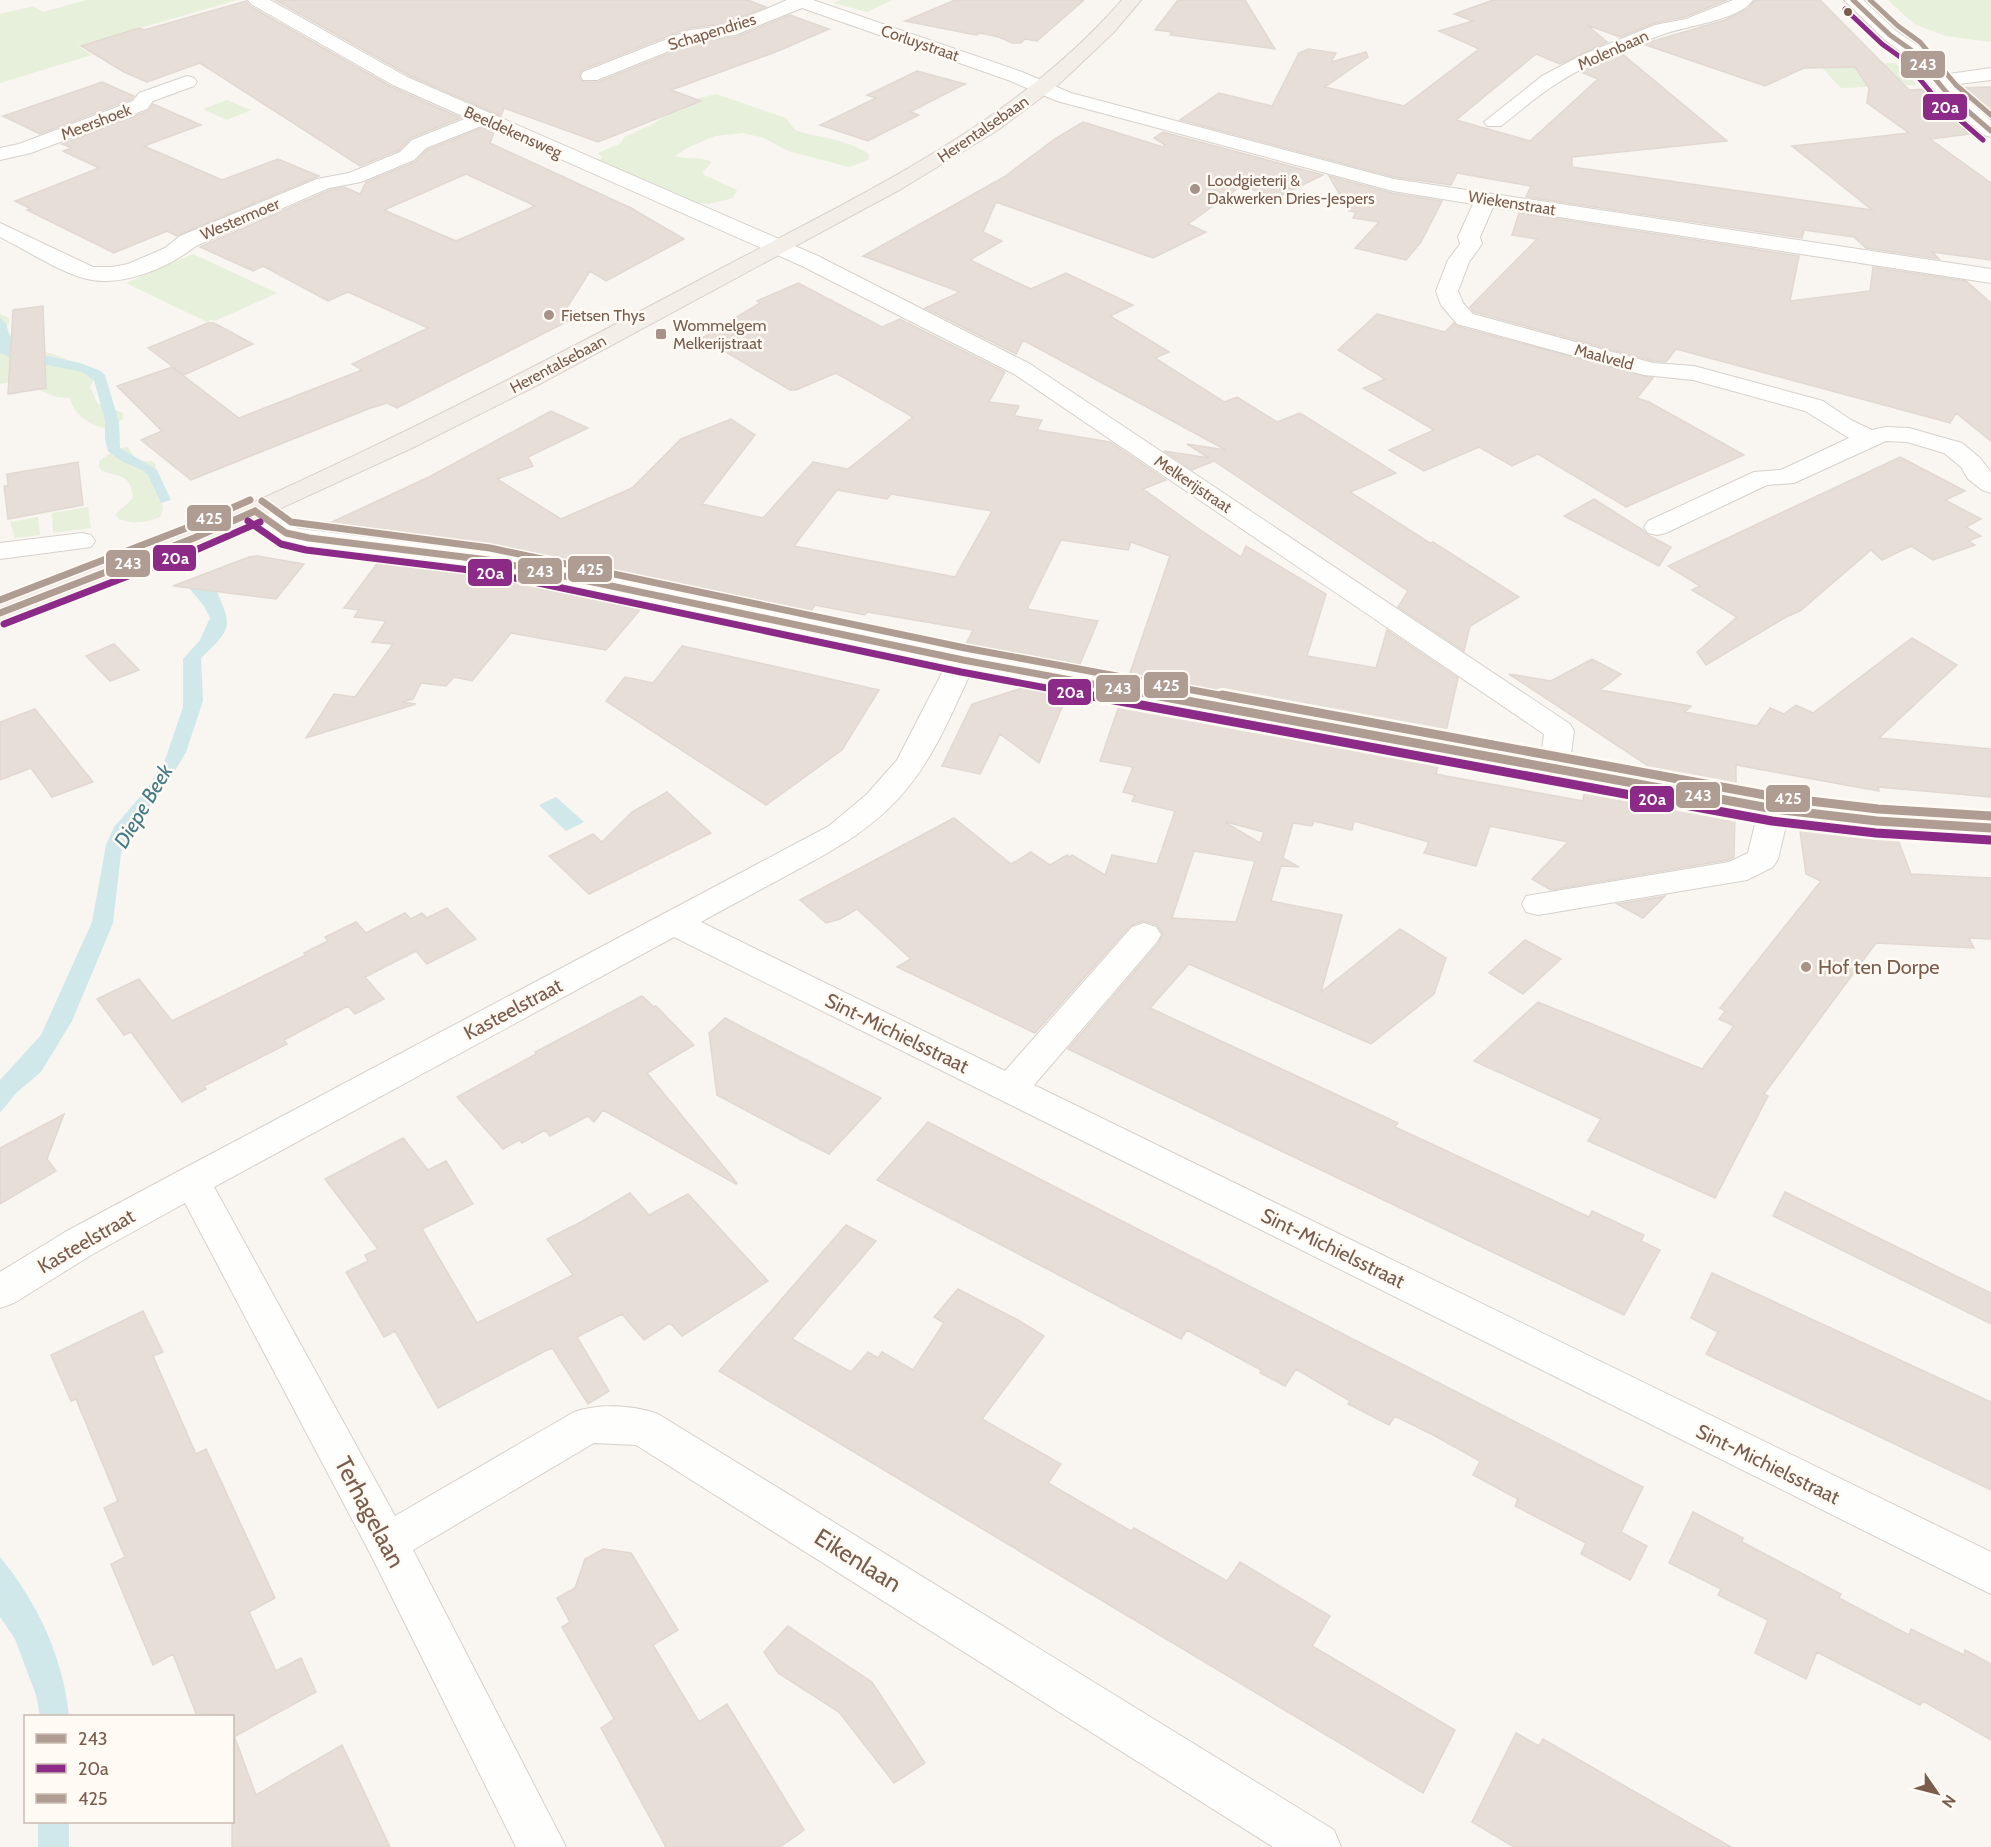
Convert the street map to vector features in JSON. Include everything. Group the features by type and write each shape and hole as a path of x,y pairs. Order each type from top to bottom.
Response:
{"main road":[{"name":"Herentalsebaan","path":"0,613 194,538 403,443 528,381 776,248 950,153 999,122 1078,59 1132,0"}],"street":[{"name":"Beeldekensweg","path":"257,0 400,81 776,248"},
{"name":"Molenbaan","path":"1494,122 1549,80 1591,58 1661,29 1691,23 1744,0"},
{"path":"1853,0 1890,35 1911,50 1947,93 1991,131"},
{"name":"Corluystraat","path":"798,1 1043,88"},
{"name":"Schapendries","path":"590,76 696,34 729,31 798,1"},
{"path":"1938,81 1991,74"},
{"name":"Meershoek","path":"0,154 24,149 140,105 146,97 187,81"},
{"name":"Wiekenstraat","path":"1043,88 1064,97 1394,185 1991,276"},
{"name":"Westermoer","path":"0,229 89,273 112,274 135,269 173,253 188,241 324,183 354,178 407,156 419,144 482,119"},
{"name":"Maalveld","path":"1486,199 1469,237 1471,244 1459,260 1447,291 1452,305 1465,319 1653,370 1694,373 1814,406 1842,425 1869,438"},
{"name":"Melkerijstraat","path":"776,248 810,261 1022,369 1559,731 1554,769"},
{"path":"1657,527 1763,477 1785,478 1869,438 1886,434 1909,435 1953,448 1971,463 1977,474 1991,485"},
{"path":"255,511 286,532 309,538 488,560 963,660 1554,769 1774,808 1877,821 1991,828"},
{"path":"0,551 82,541"},
{"name":"Kasteelstraat","path":"0,1292 80,1243 192,1180 840,833 866,813 899,779 912,759 963,660"},
{"path":"1538,904 1736,872 1762,859 1774,808"},
{"name":"Sint-Michielsstraat","path":"674,923 1991,1574"},
{"path":"1010,1089 1112,969 1144,935"},
{"name":"Terhagelaan","path":"192,1180 387,1543 542,1847"},
{"name":"Eikenlaan","path":"387,1543 589,1425 643,1426 1317,1847"}],"green space":[{"path":"86,0 237,0 78,46 92,55 0,83 0,14 33,6 43,12"},
{"path":"840,0 893,0 867,12 833,3"},
{"path":"1888,0 1991,0 1991,42 1946,36 1914,24"},
{"path":"1895,63 1917,85 1841,88 1820,66"},
{"path":"716,94 786,118 795,130 852,145 869,154 868,160 849,167 788,151 764,138 743,133 715,136 675,156 712,162 703,172 704,175 737,190 733,198 709,204 698,203 666,189 616,184 615,180 598,164 602,157 598,153 621,143 624,137 651,125 691,100"},
{"path":"227,100 251,110 227,120 203,109"},
{"path":"193,254 277,293 215,321 207,322 126,283"},
{"path":"0,314 9,318 9,324 3,331 5,335 16,336 27,346 62,357 96,375 90,387 98,404 123,413 123,419 107,429 95,425 79,414 70,398 56,397 37,389 36,385 24,380 0,384"},
{"path":"127,447 137,459 152,461 156,465 154,470 163,509 160,517 149,521 130,522 115,515 133,498 132,490 124,478 102,471 99,461 116,449"},
{"path":"88,507 91,528 53,533 52,513"},
{"path":"38,517 40,535 15,538 10,522"}],"water":[{"path":"0,318 6,324 12,343 42,355 80,363 101,371 105,375 119,422 120,448 157,470 171,500 161,503 148,475 121,461 108,451 105,439 105,420 94,380 82,372 9,357 0,353"},
{"name":"Diepe Beek","path":"184,582 215,588 227,619 224,633 201,658 203,701 186,752 164,789 129,834 121,853 113,923 72,1021 41,1072 16,1093 0,1113 0,1080 41,1035 92,922 106,845 114,827 145,791 164,763 183,707 183,659 200,640 210,618 204,606"},
{"path":"556,797 584,822 566,831 539,805"},
{"path":"0,1557 37,1612 55,1652 69,1715 40,1715 36,1695 15,1639 0,1617"},
{"path":"38,1823 69,1823 69,1847 38,1847"}],"building":[{"path":"275,0 748,0 766,7 725,24 689,28 582,70 579,77 583,82 598,82 700,41 736,37 790,15 829,29 778,51 671,90 701,101 598,142 504,108 501,116 408,75"},
{"path":"955,0 1084,0 1037,41 1025,39 1021,43 1012,43 999,37 980,33 976,35 905,21"},
{"path":"1178,0 1245,0 1275,49 1170,35 1172,32 1155,30"},
{"path":"1493,0 1727,0 1685,17 1655,23 1620,37 1587,25 1607,42 1560,64 1536,54 1456,120 1530,141 1598,79 1581,72 1621,53 1727,141 1572,157 1572,167 1872,210 1792,146 1909,133 1867,103 1869,88 1855,67 1804,68 1765,86 1643,44 1725,20 1747,9 1755,0 1820,0 1909,90 1931,89 1978,133 1930,139 1991,183 1991,260 1932,252 1939,259 1866,248 1854,237 1804,230 1802,238 1526,197 1531,186 1457,173 1451,185 1394,177 1180,120 1219,93 1272,106 1299,53 1308,49 1336,53 1331,62 1366,52 1368,57 1325,87 1404,106 1479,49 1439,31 1473,21 1454,14"},
{"path":"246,1 250,6 392,87 461,118 411,138 399,150 360,166 200,63 147,82 124,72 81,46 139,28 144,30"},
{"path":"917,71 965,84 910,112 919,115 868,141 820,125 876,98 867,95"},
{"path":"102,82 134,96 132,99 40,134 3,116"},
{"path":"1991,87 1991,118 1958,88"},
{"path":"153,104 201,125 144,146 222,180 278,159 319,176 177,236 167,231 114,253 27,210 31,209 15,201 99,168 63,151 72,148 62,144 148,111"},
{"path":"1083,122 1163,147 1165,145 1154,138 1163,132 1323,175 1278,197 1241,186 1188,224 1206,232 1153,258 996,202 983,232 1002,241 970,260 1031,289 1066,273 1133,305 1110,316 1169,352 1155,358 1224,402 1237,397 1277,422 1300,413 1396,473 1350,492 1519,597 1470,626 1464,651 1398,607 1408,591 1214,461 1192,470 1164,451 1209,458 1187,444 1226,450 1023,340 1016,354 925,308 960,292 863,256 1004,177 1056,138"},
{"path":"484,127 494,132 490,143 631,208 684,239 606,281 590,271 566,309 578,316 397,408 387,403 368,409 191,480 141,440 162,431 117,386 172,367 239,418 362,370 352,364 428,328 348,292 328,301 263,266 253,271 200,247 330,190 344,187 360,194 366,182 415,162 427,150","holes":["466,174 535,206 456,241 384,210"]},
{"path":"1329,176 1392,193 1442,201 1421,242 1406,260 1355,248 1379,222 1353,218 1356,212 1349,211"},
{"path":"1519,213 1799,256 1790,301 1870,291 1873,267 1966,281 1991,303 1991,441 1956,413 1950,423 1676,349 1666,362 1653,361 1474,312 1470,307 1537,239 1512,235"},
{"path":"798,283 882,327 900,319 1005,372 989,402 1019,406 1014,416 1042,420 1037,430 1110,442 1166,480 1143,489 1199,529 1241,557 1246,546 1326,594 1307,656 1376,668 1387,630 1458,678 1445,736 1128,679 1170,556 1131,542 1128,550 1061,540 1027,609 1098,621 1080,664 966,644 973,630 867,612 865,615 815,605 809,614 664,582 661,586 488,550 321,527 429,477 551,411 588,428 528,457 533,466 497,479 561,519 632,488 681,439 731,419 755,435 702,504 763,518 813,462 848,469 913,417 836,373 796,390 790,390 702,338 760,303 757,301","holes":["837,490 887,499 891,494 992,511 955,577 794,546"]},
{"path":"43,306 46,388 8,394 13,310"},
{"path":"1377,314 1445,332 1454,323 1456,326 1653,378 1637,398 1649,402 1744,455 1626,507 1538,454 1512,466 1479,447 1424,471 1389,450 1434,430 1363,388 1385,379 1338,350"},
{"path":"208,323 214,323 253,344 184,375 148,348"},
{"path":"1900,457 1965,491 1945,500 1981,519 1966,527 1981,536 1968,541 1975,545 1933,560 1911,546 1882,560 1871,550 1800,611 1706,665 1697,652 1737,617 1692,590 1700,586 1668,566"},
{"path":"78,462 83,505 8,519 4,486 8,486 7,474"},
{"path":"1594,499 1648,535 1671,547 1659,566 1564,516"},
{"path":"257,556 304,564 276,599 173,586 249,557"},
{"path":"382,557 488,570 645,604 606,650 511,633 472,681 454,677 446,686 421,683 413,699 402,702 416,704 306,738 334,694 355,697 393,644 372,642 386,621 354,617 359,610 344,608"},
{"path":"1912,638 1957,665 1879,738 1991,749 1991,797 1878,787 1879,791 1736,765 1736,790 1665,777 1509,674 1551,681 1592,659 1621,674 1600,690 1691,706 1685,712 1757,726 1770,708 1784,714 1796,705 1813,713"},
{"path":"114,644 139,670 110,681 86,656"},
{"path":"682,646 879,690 842,750 766,805 606,701 625,677 653,683"},
{"path":"1035,684 1069,690 1039,763 1000,734 980,774 942,766 972,704"},
{"path":"1121,700 1440,759 1436,774 1446,776 1583,801 1585,788 1735,814 1734,857 1728,860 1551,890 1532,879 1568,842 1490,826 1476,866 1424,853 1429,842 1354,821 1352,830 1314,821 1312,826 1293,823 1283,858 1299,867 1281,866 1271,901 1342,915 1321,992 1400,929 1446,958 1434,994 1371,1044 1189,964 1150,1008 1398,1123 1395,1127 1589,1217 1592,1211 1644,1235 1641,1241 1660,1250 1624,1315 1068,1049 1158,944 1163,934 1157,925 1143,921 1130,926 1035,1033 897,967 911,959 857,909 840,919 826,923 800,900 954,818 1011,864 1031,852 1050,865 1067,855 1070,857 1072,855 1105,875 1112,855 1157,864 1175,811 1132,801 1135,795 1123,792 1133,767 1100,761","holes":["1226,823 1264,832 1260,843","1194,851 1255,861 1236,922 1172,918"]},
{"path":"35,709 93,782 52,797 31,768 0,780 0,722"},
{"path":"667,792 711,833 589,894 549,856 593,834 602,842 632,812"},
{"path":"1800,831 1896,835 1911,874 1991,878 1991,939 1969,938 1974,948 1876,943 1764,1094 1768,1096 1715,1198 1588,1141 1601,1119 1474,1061 1538,1002 1702,1069 1734,1026 1719,1019 1725,1011 1720,1008 1821,881 1806,874"},
{"path":"1665,896 1643,918 1617,904"},
{"path":"447,908 476,939 427,964 416,951 365,977 384,999 355,1014 348,1006 284,1040 287,1044 204,1086 206,1089 182,1102 131,1032 124,1035 97,999 139,979 172,1021 306,955 304,953 328,941 325,937 356,922 366,933 405,913 411,919 422,913 427,918"},
{"path":"1525,940 1561,959 1523,994 1489,973"},
{"path":"642,996 654,1007 656,1006 694,1045 647,1073 736,1184 603,1110 594,1122 588,1116 550,1136 545,1130 522,1143 519,1140 503,1149 457,1097 536,1054 535,1052"},
{"path":"725,1018 881,1098 829,1154 717,1095 709,1033"},
{"path":"64,1114 47,1159 56,1171 0,1204 0,1148"},
{"path":"928,1122 1643,1487 1621,1532 1647,1546 1630,1580 1581,1554 1586,1543 1515,1506 1518,1499 1473,1475 1480,1461 1435,1436 1395,1416 1389,1425 1348,1404 1350,1401 1296,1369 1285,1386 1260,1373 1261,1370 1187,1330 1181,1339 877,1180"},
{"path":"403,1138 428,1170 446,1161 473,1204 422,1229 477,1323 573,1275 547,1239 630,1193 649,1215 688,1194 768,1281 682,1336 670,1323 644,1340 622,1314 577,1337 609,1391 588,1404 553,1349 549,1349 438,1408 395,1331 384,1337 346,1272 368,1261 365,1255 378,1249 325,1179"},
{"path":"1785,1192 1991,1293 1991,1324 1773,1216"},
{"path":"846,1225 876,1241 792,1339 851,1372 868,1352 878,1358 882,1352 913,1370 944,1323 934,1317 958,1289 1044,1336 982,1419 1061,1464 1048,1483 1131,1531 1134,1528 1227,1581 1240,1562 1330,1616 1312,1646 1455,1730 1423,1793 719,1371"},
{"path":"1712,1273 1991,1402 1991,1490 1706,1354 1718,1332 1691,1318"},
{"path":"143,1311 163,1352 153,1356 196,1454 206,1449 275,1598 249,1612 276,1671 301,1658 316,1692 234,1737 234,1715 197,1715 173,1654 153,1665 111,1564 125,1557 104,1508 118,1501 76,1399 71,1401 51,1355"},
{"path":"1693,1512 1743,1538 1742,1542 1841,1594 1839,1598 1909,1635 1911,1629 1964,1655 1965,1650 1991,1664 1991,1740 1923,1701 1920,1705 1817,1652 1806,1679 1755,1653 1768,1620 1718,1595 1721,1589 1669,1563"},
{"path":"603,1549 631,1553 678,1630 653,1645 699,1722 727,1704 804,1830 780,1847 666,1847 601,1728 614,1719 562,1627 570,1622 557,1598 575,1588 585,1559"},
{"path":"788,1626 872,1682 925,1763 894,1783 839,1712 778,1673 764,1652"},
{"path":"1516,1733 1539,1746 1543,1739 1731,1847 1514,1847 1472,1822"},
{"path":"234,1738 256,1795 342,1745 390,1847 232,1847"}],"transit line":[{"name":"243","path":"1853,0 1890,35 1911,50 1947,93 1991,131"},
{"name":"425","path":"1870,0 1898,26 1920,42 1956,85 1991,115"},
{"name":"20a","path":"1845,9 1882,44 1903,59 1938,101 1983,140"},
{"name":"425","path":"0,600 189,527 250,500"},
{"name":"425","path":"262,501 291,522 311,526 490,548 965,648 1776,797 1878,809 1991,816"},
{"name":"243","path":"255,511 286,533 309,538 488,560 963,660 1774,809 1877,821 1991,828"},
{"name":"243","path":"0,613 194,538 255,511"},
{"name":"20a","path":"248,521 281,544 306,550 486,572 961,672 1772,821 1876,833 1990,840"},
{"name":"20a","path":"4,624 198,549 260,522"}],"place":[{"name":"Loodgieterij & Dakwerken Dries-Jespers","path":"1195,189"},
{"name":"Fietsen Thys","path":"549,315"},
{"name":"Wommelgem Melkerijstraat","path":"661,334"},
{"name":"Hof ten Dorpe","path":"1806,967"}]}
